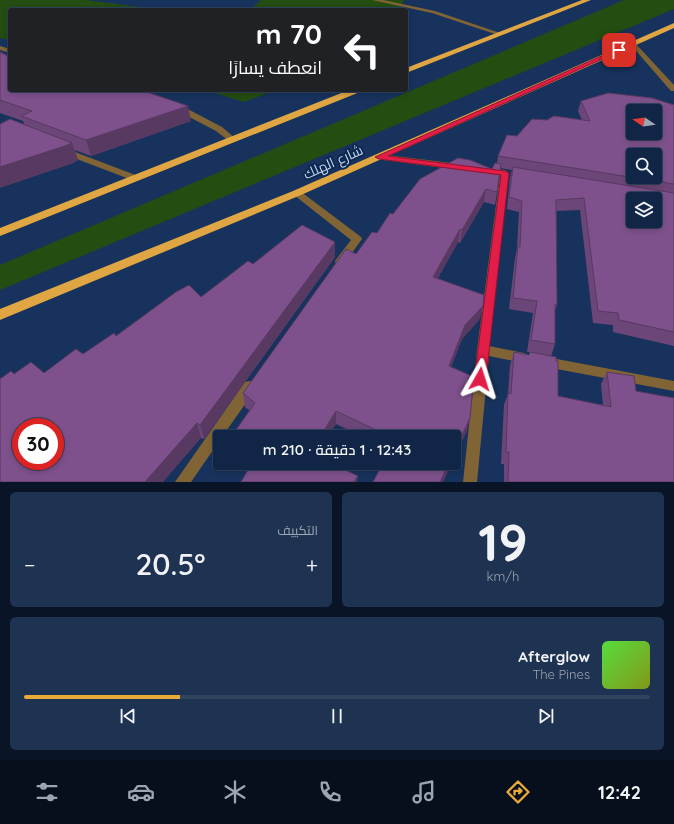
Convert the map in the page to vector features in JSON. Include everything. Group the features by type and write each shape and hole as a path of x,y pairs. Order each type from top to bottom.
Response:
{"highway":[{"path":"408,70 588,0"},
{"name":"شارع الهلك","path":"0,315 297,193 674,25"},
{"path":"0,232 352,92"}],"street":[{"path":"375,0 433,12 500,34"},
{"path":"633,44 674,89"},
{"path":"166,103 200,118 232,139"},
{"path":"57,148 135,178"},
{"path":"379,157 509,174 483,350 470,482"},
{"path":"297,193 357,238 332,270"},
{"path":"483,350 674,386"},
{"path":"182,482 255,379"}],"green space":[{"path":"0,0 86,0 148,8 8,8 8,40 0,38"},
{"path":"261,0 404,0 401,8 252,8"},
{"path":"624,0 674,0 674,9 0,290 0,265"},
{"path":"212,92 271,92 244,102"}],"building":[{"path":"0,52 8,56 8,92 147,92 188,106 86,140 21,116 32,111 0,100"},
{"path":"608,93 652,98 674,105 674,184 662,182 662,148 626,148 626,176 498,156 507,135 517,136 532,119 547,120 554,116 590,121 581,101"},
{"path":"10,119 72,143 0,167 0,124"},
{"path":"458,158 470,160 492,169 495,163 501,164 497,192 486,189 462,230 460,229 433,277 484,295 483,306 465,325 449,366 474,377 470,418 461,438 461,430 376,430 336,411 324,430 236,430 255,403 243,393 346,249 356,254 372,232 377,233 390,213 393,214 420,179"},
{"path":"513,167 674,193 674,332 619,320 618,313 598,311 584,198 556,200 557,305 555,304 555,344 531,340 537,301 513,298 518,246 520,247 522,201 509,197"},
{"path":"302,225 335,242 200,425 197,423 145,482 0,482 0,379 11,371 14,374 31,362 44,373 76,349 83,354 114,333 116,336 176,292 189,285 201,297 248,261 253,264"},
{"path":"514,352 529,355 530,352 556,357 556,361 558,361 558,396 611,407 607,372 634,376 636,391 674,398 674,482 508,482 509,452 506,452 508,393 511,394"},
{"path":"248,470 346,470 358,476 354,482 241,482"},
{"path":"379,470 446,470 440,482 373,482"}],"route":[{"path":"480,379 505,173 379,157 619,50"}]}
